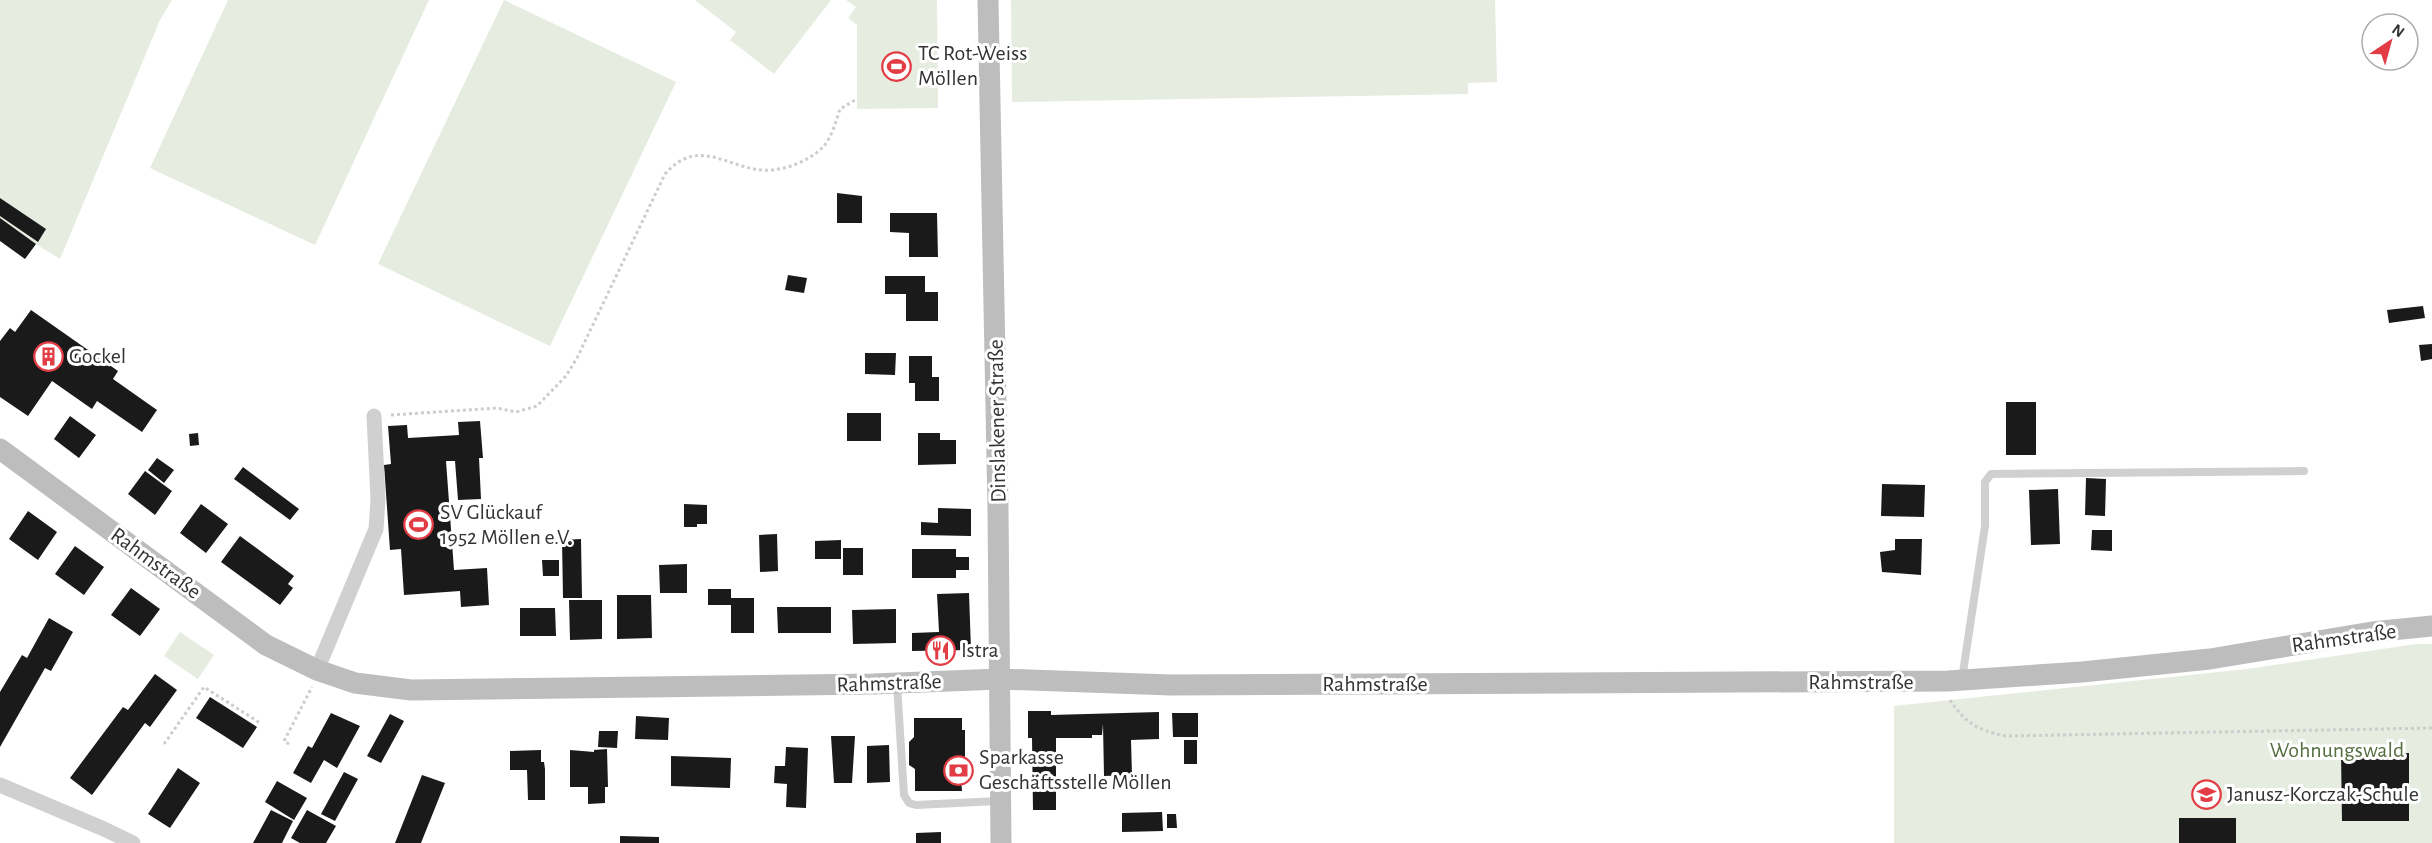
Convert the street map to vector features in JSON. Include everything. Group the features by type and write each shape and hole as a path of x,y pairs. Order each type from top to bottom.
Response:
{"main road":[{"name":"Dinslakener Straße","path":"988,0 992,129 1001,843"},
{"name":"Rahmstraße","path":"0,449 266,645 317,670 355,683 411,690 896,683 1000,679 1171,685 1955,681 2210,659 2372,632 2432,626"}],"street":[{"path":"317,670 376,529 378,507 374,416"},
{"path":"0,785 122,841"}],"lane":[{"path":"1955,681 1985,526 1985,482 1991,474 2304,471"},
{"path":"896,683 904,795 909,803 916,805 1001,801"}],"path":[{"path":"374,416 497,408 516,412 537,406 566,376 577,358 665,174 676,161 710,155 755,169 782,169 806,159 824,146 840,109 857,99"},
{"path":"289,744 284,741 310,693 317,670"},
{"path":"1955,681 1950,700 1960,716 1980,730 2005,736 2432,728"},
{"path":"164,744 204,687 260,723"}],"green space":[{"path":"0,0 172,0 160,20 60,259 0,222"},
{"path":"228,0 429,0 315,245 150,168"},
{"path":"504,0 676,82 550,346 378,264"},
{"path":"695,0 831,0 774,74 730,40 736,32"},
{"name":"TC Rot-Weiss Möllen","path":"846,0 937,0 938,108 857,109 857,25 848,18 856,7"},
{"path":"1011,0 1495,0 1497,82 1468,83 1468,94 1012,102"},
{"path":"180,632 214,655 198,679 164,656"},
{"name":"Wohnungswald","path":"2416,644 2432,644 2432,843 1894,843 1894,706 2247,669"}],"building":[{"path":"837,193 862,196 862,223 837,223"},
{"path":"0,198 46,229 38,242 0,216"},
{"path":"890,213 937,213 938,257 909,257 909,233 890,232"},
{"path":"0,218 36,244 25,259 0,241"},
{"path":"788,275 807,278 804,293 785,290"},
{"path":"885,276 925,276 925,292 938,292 938,321 906,321 906,294 885,294"},
{"path":"2423,306 2425,318 2389,323 2387,310"},
{"name":"Gockel","path":"31,310 118,371 113,379 157,410 142,432 97,401 92,409 52,381 28,416 0,397 0,341 10,328 15,332"},
{"path":"2432,344 2432,359 2421,361 2419,345"},
{"path":"865,353 896,353 895,375 865,374"},
{"path":"909,356 932,356 932,377 939,377 939,401 915,401 915,383 909,383"},
{"path":"2006,402 2036,402 2036,455 2006,455"},
{"path":"847,413 881,413 881,441 847,441"},
{"path":"70,416 96,435 79,458 54,439"},
{"name":"SV Glückauf 1952 Möllen e.V.","path":"480,421 483,458 479,458 481,499 458,500 455,461 446,461 454,570 487,568 489,605 461,607 460,591 404,595 401,549 390,550 384,465 391,464 388,426 407,425 408,438 459,435 458,422"},
{"path":"198,433 199,445 190,446 189,434"},
{"path":"918,433 940,433 940,440 956,440 956,464 918,465"},
{"path":"157,458 174,470 164,483 148,470"},
{"path":"243,467 299,509 290,520 234,479"},
{"path":"145,471 172,491 155,515 128,494"},
{"path":"2086,478 2106,479 2105,516 2085,515"},
{"path":"1882,484 1925,485 1924,517 1881,516"},
{"path":"2058,489 2060,544 2031,545 2029,490"},
{"path":"201,504 228,524 206,553 180,533"},
{"path":"684,504 707,505 707,524 684,527"},
{"path":"938,508 971,509 971,536 921,535 921,522 938,523"},
{"path":"28,511 57,532 38,560 9,539"},
{"path":"2092,530 2112,530 2112,551 2091,550"},
{"path":"777,534 778,571 760,572 759,535"},
{"path":"240,536 294,576 288,584 293,588 280,605 221,562"},
{"path":"581,539 582,598 563,598 562,540"},
{"path":"1895,539 1922,539 1921,575 1882,572 1880,552 1895,550"},
{"path":"841,540 841,559 815,559 815,541"},
{"path":"75,546 104,567 84,595 55,574"},
{"path":"843,548 863,548 863,575 843,575"},
{"path":"912,549 956,549 956,557 969,557 969,570 956,570 956,578 912,578"},
{"path":"542,560 559,560 559,576 543,576"},
{"path":"687,564 687,593 660,593 659,565"},
{"path":"131,588 160,609 140,636 111,615"},
{"path":"708,589 731,589 731,598 754,598 754,633 731,633 731,605 708,605"},
{"path":"969,593 971,650 912,651 912,633 939,632 937,594"},
{"path":"617,595 651,595 652,638 617,639"},
{"path":"569,600 602,600 602,639 570,640"},
{"path":"777,607 831,607 831,633 778,633"},
{"path":"520,608 555,608 556,636 520,636"},
{"path":"896,609 896,643 853,644 852,610"},
{"path":"49,618 73,632 51,671 45,668 0,747 0,692 22,655 27,658"},
{"path":"155,674 177,690 150,727 145,723 92,795 70,778 123,707 128,710"},
{"path":"210,697 257,727 243,748 196,718"},
{"path":"1028,711 1051,711 1051,715 1159,712 1159,739 1131,740 1132,775 1104,776 1103,724 1102,735 1092,735 1092,738 1056,738 1056,810 1033,810 1032,738 1028,738"},
{"path":"331,713 360,726 337,768 324,760 311,783 293,773 308,746 312,748"},
{"path":"1172,713 1198,713 1198,737 1173,737"},
{"path":"390,714 404,721 381,763 367,756"},
{"path":"636,716 669,718 668,740 635,739"},
{"path":"914,718 962,718 962,730 965,730 965,779 961,779 962,791 915,791 915,769 909,765 909,742 914,737"},
{"path":"599,731 618,731 617,748 598,747"},
{"path":"831,736 855,736 852,783 834,783"},
{"path":"1184,740 1197,740 1197,764 1184,764"},
{"path":"889,745 890,782 867,783 867,746"},
{"path":"786,747 808,748 806,808 786,807 787,784 774,783 775,766 785,766"},
{"path":"607,749 608,787 605,787 605,803 588,804 588,787 570,787 570,750 594,752 594,750"},
{"path":"541,750 541,762 544,762 545,769 545,800 528,800 527,770 510,770 510,751"},
{"path":"2341,753 2409,753 2409,821 2342,821"},
{"path":"671,756 731,758 730,788 671,786"},
{"path":"178,768 200,783 170,828 148,814"},
{"path":"344,772 358,779 335,821 321,814"},
{"path":"422,775 445,783 421,843 395,843"},
{"path":"277,781 307,798 294,820 265,802"},
{"path":"271,810 293,821 282,843 253,843"},
{"path":"307,810 336,826 326,843 300,843 291,838"},
{"path":"1162,812 1163,831 1122,832 1122,813"},
{"path":"1167,814 1176,814 1177,828 1167,828"},
{"path":"2179,818 2236,818 2236,843 2179,843"},
{"path":"941,832 941,843 916,843 916,833"},
{"path":"620,836 659,837 659,843 620,843"}],"place":[{"name":"TC Rot-Weiss Möllen","path":"897,66"},
{"name":"Gockel","path":"48,356"},
{"name":"SV Glückauf 1952 Möllen e.V.","path":"419,525"},
{"name":"Istra","path":"940,650"},
{"name":"Sparkasse Geschäftsstelle Möllen","path":"958,770"},
{"name":"Janusz-Korczak-Schule","path":"2206,794"}]}
